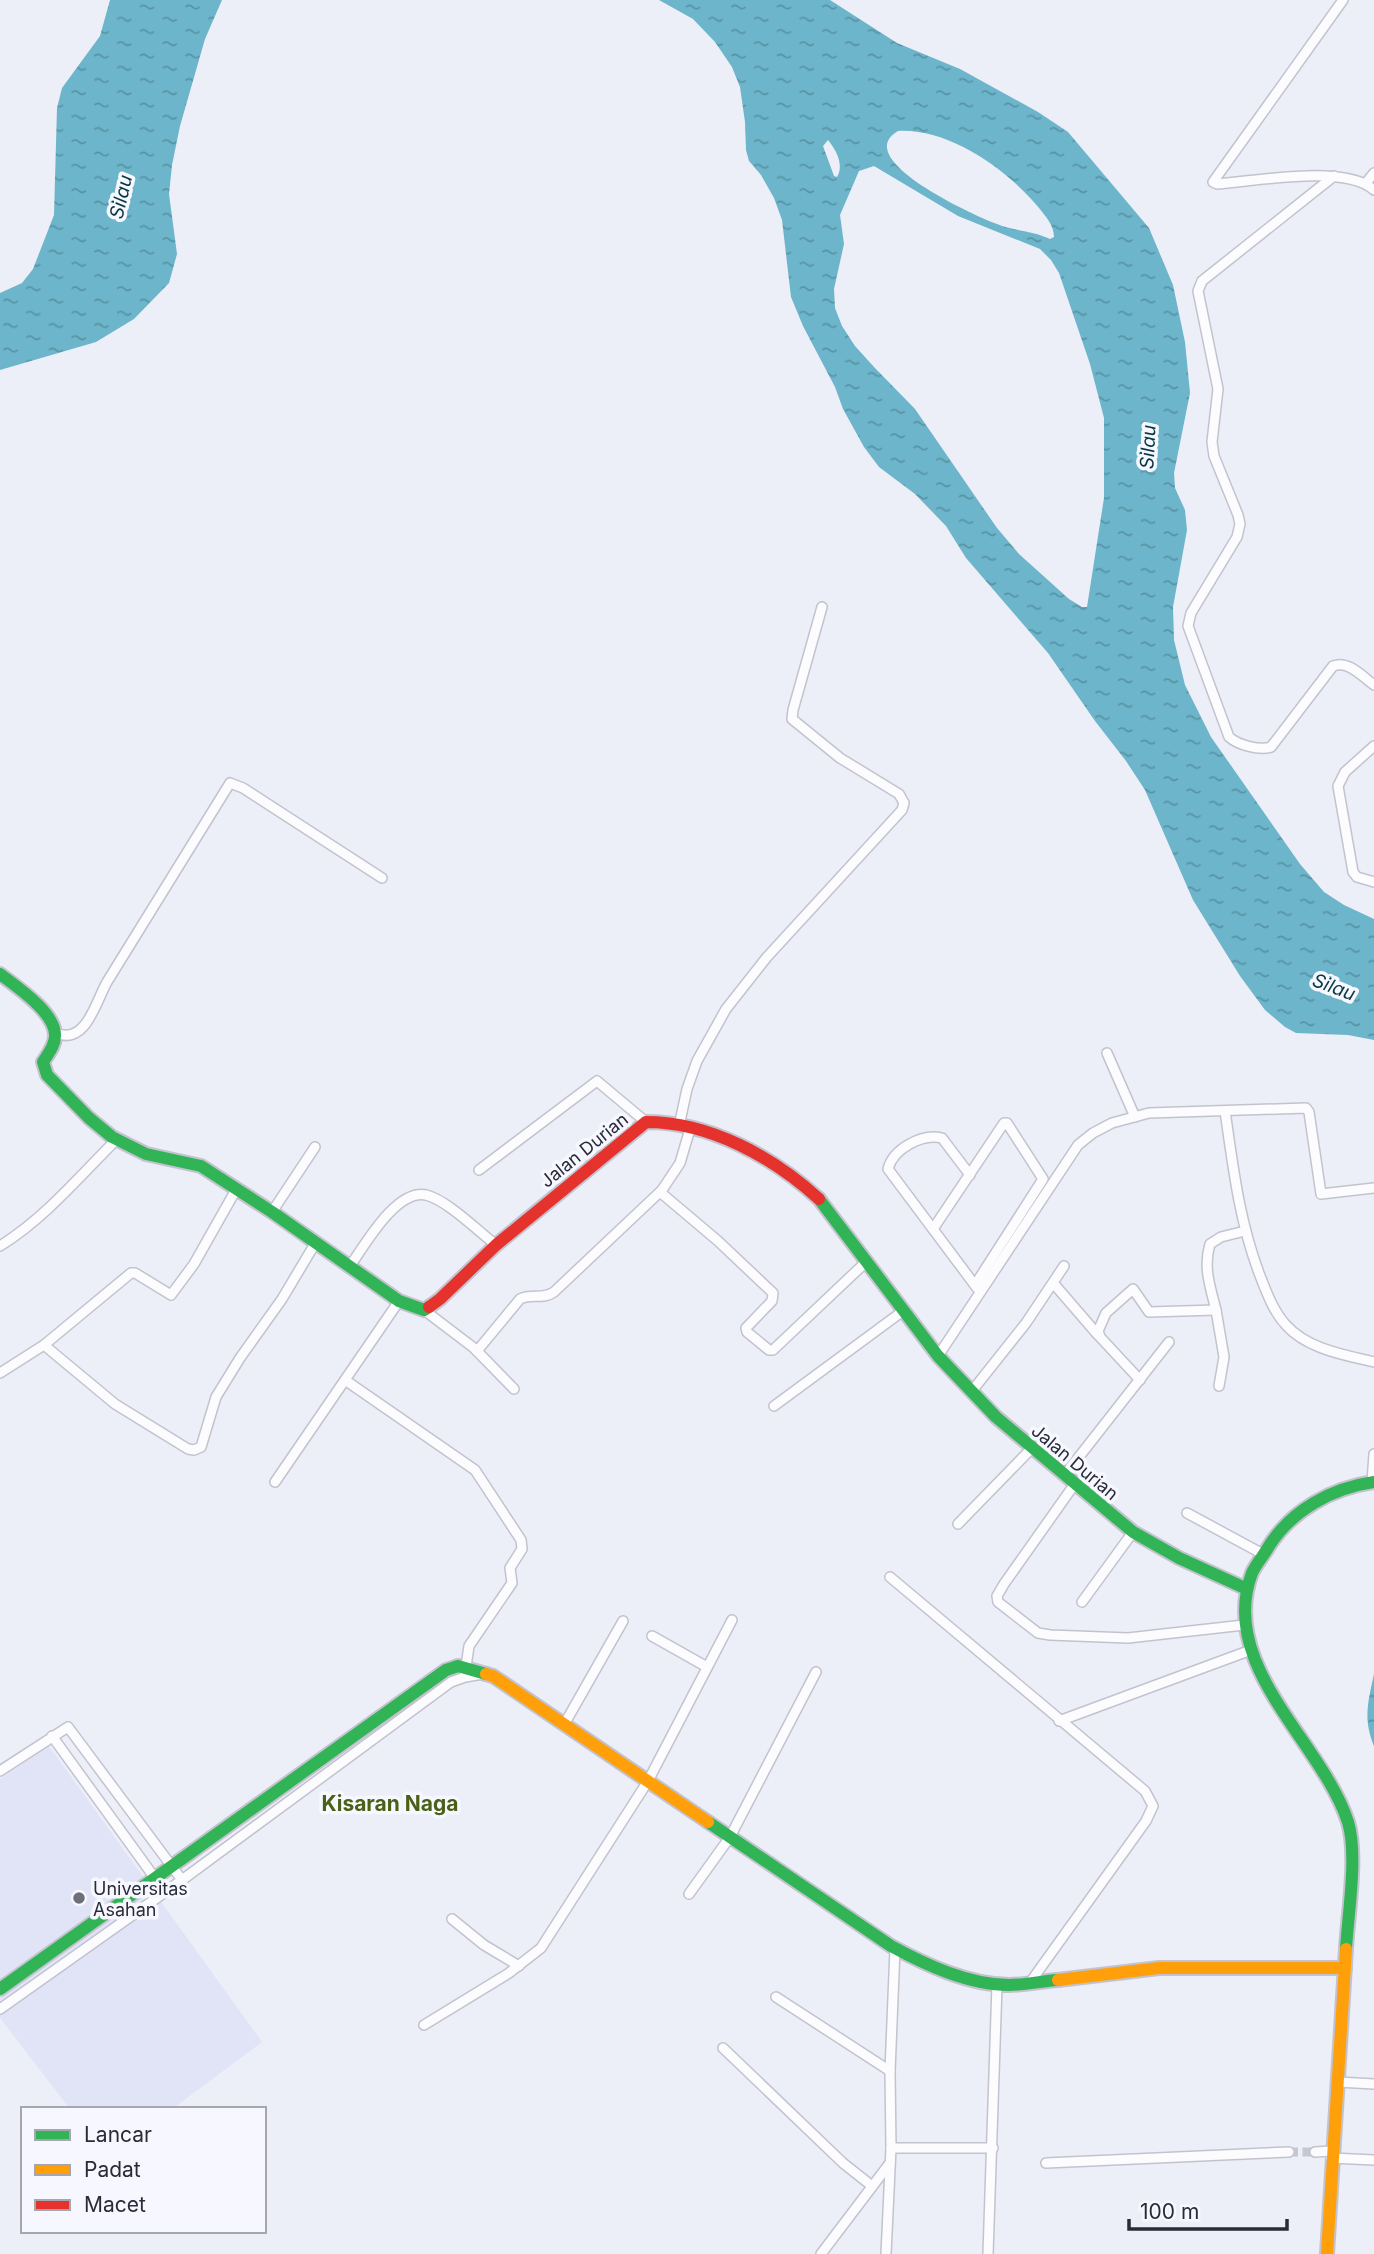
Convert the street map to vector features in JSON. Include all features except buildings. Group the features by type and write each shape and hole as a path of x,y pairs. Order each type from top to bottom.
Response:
{"street":[{"path":"1343,0 1213,182 1217,184 1334,176 1370,187 1374,173"},
{"path":"1334,176 1202,281 1198,287 1218,388 1212,442 1214,456 1240,524 1237,537 1191,612 1188,626 1229,737 1234,741 1263,749 1271,747 1333,666 1346,664 1374,685"},
{"path":"477,1351 520,1299 542,1297 554,1292 660,1192 680,1163 687,1089 697,1061 726,1009 767,957 902,810 904,803 899,794 840,758 792,719 822,607"},
{"path":"1374,746 1345,772 1338,786 1353,872 1357,877 1374,883"},
{"path":"56,1033 63,1036 72,1035 89,1020 96,1000 230,783 243,788 382,878"},
{"path":"0,974 33,1000 53,1024 56,1033 54,1043 43,1062 47,1075 116,1140 141,1153 192,1161 237,1188 399,1301 424,1310 477,1351 514,1389"},
{"path":"1107,1053 1135,1117"},
{"path":"478,1170 597,1081 646,1122"},
{"path":"978,1289 1078,1145 1112,1123 1149,1113 1308,1109 1321,1194 1374,1188"},
{"path":"1224,1111 1239,1212 1267,1295 1286,1326 1312,1344 1374,1362"},
{"name":"Jalan Durian","path":"424,1310 440,1299 496,1245 646,1122 663,1122 728,1138 800,1182 821,1201 938,1356 996,1417 1074,1485 1133,1532 1179,1558 1247,1589"},
{"path":"933,1229 1005,1122 1043,1179 938,1356"},
{"path":"970,1175 942,1138 936,1136 899,1150 888,1169 978,1289"},
{"path":"0,1246 39,1217 116,1140"},
{"path":"272,1212 314,1147"},
{"path":"0,1373 44,1345 131,1273 171,1296 194,1264 237,1188"},
{"path":"660,1192 774,1293 772,1301 746,1328 747,1332 769,1350 773,1350 866,1262"},
{"path":"351,1266 395,1206 415,1195 426,1195 440,1201 496,1245"},
{"path":"1219,1386 1224,1357 1205,1258 1210,1244 1221,1237 1245,1231"},
{"path":"44,1345 116,1404 188,1449 194,1450 201,1447 216,1397 282,1299 316,1242"},
{"path":"972,1391 1065,1266"},
{"path":"1054,1284 1140,1380"},
{"path":"1100,1337 1098,1331 1106,1313 1133,1289 1149,1312 1216,1310"},
{"path":"275,1482 399,1301"},
{"path":"774,1406 903,1311"},
{"path":"1064,1476 1169,1342"},
{"path":"345,1380 475,1470 523,1546 510,1568 512,1583 469,1646 465,1672"},
{"path":"958,1524 1032,1448"},
{"path":"1327,2254 1331,2154 1352,1857 1349,1827 1338,1800 1275,1697 1251,1650 1244,1625 1247,1589 1261,1553 1281,1529 1299,1514 1343,1489 1373,1482 1374,1454"},
{"path":"1074,1485 1003,1584 997,1597 998,1602 1038,1633 1050,1635 1128,1638 1244,1625"},
{"path":"1187,1513 1261,1553"},
{"path":"1082,1602 1133,1532"},
{"path":"890,1577 1145,1791 1153,1806 1146,1821 1029,1984"},
{"path":"424,2025 519,1966 541,1948 648,1781 732,1620"},
{"path":"565,1724 623,1621"},
{"path":"652,1636 707,1667"},
{"path":"1059,1721 1251,1650"},
{"path":"0,1989 446,1671 458,1666 465,1672"},
{"path":"0,2009 465,1672 489,1673 895,1949 963,1975 997,1984 1029,1984 1159,1968 1345,1968"},
{"path":"689,1894 730,1837 816,1672"},
{"path":"0,1771 66,1726 69,1727 181,1880"},
{"path":"52,1736 165,1892"},
{"path":"452,1919 495,1952 519,1966"},
{"path":"886,2254 895,1949"},
{"path":"988,2254 997,1984"},
{"path":"776,1997 890,2071"},
{"path":"723,2048 872,2186"},
{"path":"1338,2082 1374,2084"},
{"path":"891,2148 993,2148"},
{"path":"1046,2163 1289,2152"},
{"path":"1315,2152 1374,2160"},
{"path":"821,2254 890,2163"}],"shaded area":[{"name":"Universitas Asahan","path":"49,1746 262,2042 175,2107 68,2107 0,2018 0,1779"}],"water":[{"name":"Silau","path":"110,0 222,0 205,39 180,126 172,165 169,194 177,254 169,283 134,319 96,342 0,370 0,293 22,283 33,269 54,215 57,108 62,88 100,36"},
{"name":"Silau","path":"659,0 830,0 897,43 960,69 1038,112 1068,132 1149,228 1173,285 1185,342 1190,393 1174,473 1175,488 1185,510 1187,530 1173,607 1174,640 1185,685 1211,737 1300,864 1324,892 1374,919 1374,1040 1348,1035 1296,1033 1265,1010 1240,976 1193,900 1145,790 1126,761 1048,653 966,558 946,526 915,494 879,467 864,447 843,409 791,297 782,220 774,198 761,175 749,161 740,87 732,67 715,42 693,19","holes":["898,131 917,132 937,136 976,154 1026,194 1049,221 1054,237 1050,239 1003,226 944,199 903,171 890,156 887,143","828,140 838,158 840,168 837,177 834,176 823,146","874,166 958,216 1040,249 1059,273 1090,364 1104,418 1104,498 1087,607 1069,599 1019,554 997,528 915,409 855,346 842,326 835,308 834,289 844,244 840,215 859,171"]},
{"path":"1374,1674 1374,1746 1369,1727 1368,1702"}],"tunnel":[{"path":"1289,2152 1315,2152"}],"traffic: fast":[{"path":"0,974 34,1001 54,1027 54,1043 43,1062 47,1075 89,1118 112,1137 146,1154 201,1166 399,1301 424,1310 429,1307"},
{"path":"819,1199 938,1356 996,1417 1133,1532 1179,1558 1247,1589"},
{"path":"1346,1949 1352,1884 1351,1835 1348,1822 1335,1792 1260,1672 1249,1640 1245,1607 1252,1573 1278,1533 1289,1522 1328,1495 1374,1482"},
{"path":"0,1989 446,1670 458,1666 486,1674"},
{"path":"708,1822 891,1946 919,1960 948,1973 979,1982 1015,1985 1058,1980"}],"traffic: slow":[{"path":"486,1674 493,1676 708,1822"},
{"path":"1327,2254 1346,1949"},
{"path":"1058,1980 1159,1968 1345,1968"}],"traffic: jam":[{"path":"429,1307 496,1245 646,1122 694,1128 717,1135 782,1169 819,1199"}],"place":[{"name":"Universitas Asahan","path":"79,1898"}],"district":[{"name":"Kisaran Naga","path":"390,1803"}]}
